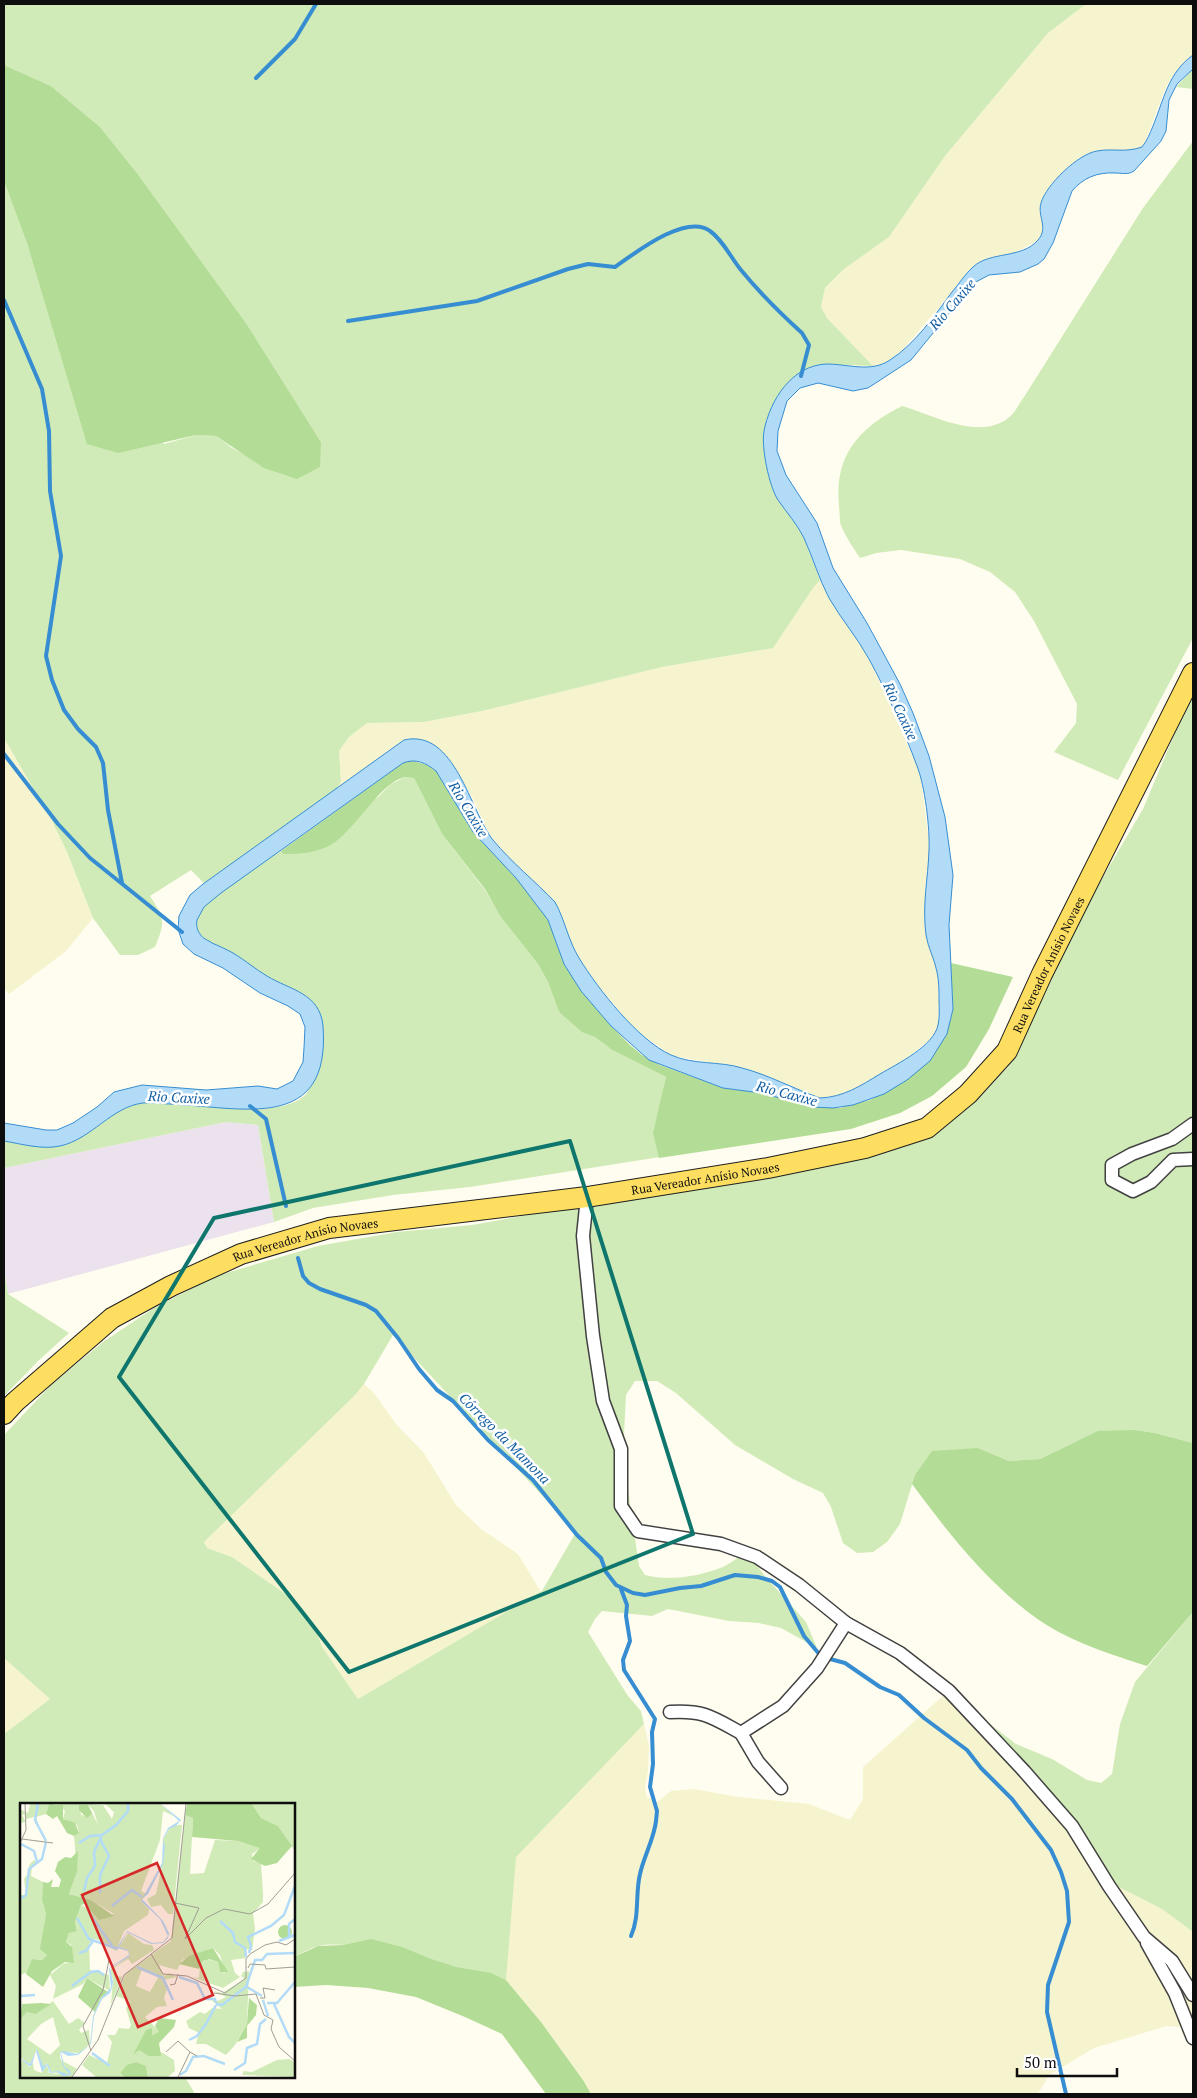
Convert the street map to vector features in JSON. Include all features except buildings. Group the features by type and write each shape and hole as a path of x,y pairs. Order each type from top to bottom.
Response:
{"main road":[{"name":"Rua Vereador Anísio Novaes","path":"4,1414 15,1402 112,1318 171,1286 241,1254 329,1228 587,1197 768,1168 866,1148 927,1128 968,1094 1006,1051 1193,673"}],"street":[{"path":"1193,1124 1172,1139 1132,1154 1112,1165 1112,1180 1134,1191 1151,1182 1173,1160 1193,1159"},
{"path":"587,1197 583,1236 593,1336 603,1401 621,1450 621,1506 638,1531 721,1544 757,1557 799,1585 846,1623 900,1653 949,1691 1024,1771 1072,1826 1109,1886 1144,1937 1175,1993 1193,2038"},
{"path":"741,1732 783,1706 817,1668 846,1623"},
{"path":"670,1712 693,1711 714,1717 741,1732 758,1762 781,1788"},
{"path":"1144,1937 1172,1961 1193,1995"}],"highlighted area":[{"path":"570,1141 693,1534 349,1672 119,1377 214,1218"}],"shaded area":[{"path":"1086,4 1193,4 1193,55 1175,72 1165,89 1144,145 1138,149 1123,152 1105,150 1079,158 1046,191 1040,214 1044,230 1037,241 1012,254 977,263 903,349 886,363 873,366 827,318 821,307 825,288 844,269 889,237 945,156 1048,33"},
{"path":"820,580 836,610 860,643 872,665 920,773 929,840 925,888 925,921 927,937 938,974 939,1024 933,1037 905,1060 854,1091 833,1097 820,1098 743,1068 673,1056 637,1032 597,984 579,958 568,937 555,902 509,858 490,835 469,791 446,755 404,740 337,789 341,781 339,751 349,737 367,723 425,722 482,711 662,667 772,648"},
{"path":"4,738 51,819 67,852 93,918 66,951 9,994 4,988"},
{"path":"226,1122 258,1125 274,1222 8,1294 4,1269 4,1168"},
{"path":"364,1384 374,1393 396,1424 424,1453 456,1505 481,1529 518,1554 541,1592 358,1699 322,1647 313,1622 304,1610 293,1599 232,1557 207,1548 204,1542"},
{"path":"4,1658 50,1699 4,1734"},
{"path":"945,1694 987,1722 1085,1849 1107,1881 1162,1909 1193,1932 1193,2028 1167,2026 1094,2048 1049,2075 1038,2094 591,2094 541,2022 506,1980 515,1857 644,1724 649,1746 645,1788 647,1797 657,1802 671,1791 693,1789 739,1797 809,1804 850,1820 863,1799 863,1767"}],"green space":[{"path":"4,4 1086,4 1048,33 945,156 889,237 844,269 825,288 821,307 827,318 873,366 824,364 804,370 788,383 778,395 766,420 786,509 804,538 820,580 773,648 662,667 482,711 424,722 367,723 349,737 339,751 341,781 337,789 204,883 191,870 150,896 162,920 161,931 155,947 138,955 120,955 93,918 67,852 51,819 4,738 4,181 28,246 164,444 196,435 216,436 232,448 249,457 321,442 246,323 137,173 100,127 51,86 4,65"},
{"path":"4,65 51,86 100,127 137,173 246,323 321,442 320,467 297,479 264,468 216,436 196,435 118,453 87,444 28,246 4,181"},
{"path":"1193,69 1193,89 1176,87"},
{"path":"1193,141 1193,638 1118,780 1054,752 1076,723 1077,704 1034,621 1015,592 990,572 960,559 901,550 876,553 860,558 841,526 839,488 845,458 853,445 873,424 902,406 941,420 969,426 995,425 1010,417 1143,208"},
{"path":"1193,690 1193,1443 1135,1430 1075,1442 1040,1459 1009,1461 978,1448 915,1475 900,1524 887,1542 873,1552 857,1553 843,1543 831,1507 823,1493 793,1479 735,1445 676,1393 657,1381 635,1381 626,1395 623,1454 639,1566 645,1575 673,1578 702,1574 723,1567 747,1552 764,1575 806,1622 817,1648 781,1628 759,1623 729,1621 668,1609 652,1616 602,1611 588,1632 628,1696 641,1711 644,1724 516,1857 506,1980 486,1973 367,1947 348,1945 318,1946 295,1956 295,1803 20,1803 20,2078 186,2078 195,2094 4,2094 4,1734 50,1699 4,1658 4,1435 52,1384 103,1342 154,1308 216,1276 318,1246 397,1232 472,1225 729,1179 827,1166 879,1155 933,1132 1007,1068 1024,1037 1069,935 1143,809","holes":["393,1335 576,1532 542,1591 358,1699 322,1647 313,1622 304,1610 293,1599 232,1557 207,1548 204,1542 354,1396 364,1384"]},
{"path":"411,760 427,765 436,771 473,832 516,878 548,920 564,964 581,991 611,1026 642,1055 660,1065 723,1088 761,1093 813,1107 840,1108 870,1100 907,1080 947,1034 953,1009 951,963 1013,977 989,1029 966,1067 932,1096 900,1113 851,1129 659,1158 653,1133 666,1077 612,1050 595,1037 582,1032 559,1012 548,982 538,964 500,916 485,889 442,834 414,778 403,778 385,789 340,838 327,847 302,853 283,854 281,851 403,763"},
{"path":"403,778 414,778 442,834 485,890 500,916 538,964 548,982 559,1012 582,1031 595,1037 612,1050 666,1077 662,1097 660,1157 470,1187 393,1195 313,1208 274,1222 258,1125 226,1122 4,1168 4,1141 39,1147 60,1146 82,1137 121,1110 143,1103 253,1109 275,1108 293,1103 306,1094 318,1067 323,1047 323,1026 321,1015 316,1006 302,994 209,942 199,932 196,920 211,901 247,873 281,851 283,854 378,797 391,784"},
{"path":"4,1269 8,1294 69,1333 4,1396"},
{"path":"1135,1430 1193,1443 1193,1612 1147,1666 1091,1647 1064,1635 1020,1606 970,1557 912,1484 915,1475 932,1451 978,1448 1009,1461 1040,1459 1098,1431"},
{"path":"1193,1612 1193,1932 1162,1909 1107,1881 1085,1849 987,1722 1016,1744 1052,1759 1087,1780 1101,1783 1112,1774 1120,1724 1135,1682"},
{"path":"371,1939 402,1947 456,1967 491,1973 506,1980 541,2022 591,2094 546,2094 502,2034 416,1997 368,1988 326,1985 295,1987 295,1957 318,1946 344,1945"}],"water":[{"name":"Rio Caxixe","path":"1193,55 1193,69 1177,84 1169,100 1166,131 1161,141 1134,171 1125,174 1108,173 1096,175 1076,186 1072,191 1053,243 1044,259 1038,264 1020,272 989,275 974,283 911,360 868,388 853,391 818,383 800,388 787,401 778,431 777,451 786,475 817,523 833,568 867,623 900,684 913,713 929,756 945,817 953,875 949,925 953,1009 947,1034 930,1061 907,1080 884,1094 853,1105 833,1108 813,1107 761,1093 723,1088 649,1060 611,1026 581,991 564,964 548,920 516,878 473,832 436,771 425,764 412,761 403,763 221,893 204,907 197,920 198,931 201,936 233,953 267,976 302,994 316,1006 321,1015 323,1026 322,1060 312,1084 297,1099 276,1107 252,1109 143,1103 121,1110 82,1137 60,1146 39,1147 4,1141 4,1123 57,1130 73,1123 97,1107 114,1092 142,1085 206,1090 258,1086 277,1089 293,1081 303,1062 305,1027 300,1014 288,1006 260,993 223,968 194,954 183,944 178,929 179,916 190,895 203,884 404,740 422,740 436,746 449,759 493,840 555,902 575,951 597,984 632,1026 658,1048 679,1058 697,1062 725,1064 752,1071 820,1098 837,1096 866,1083 914,1054 930,1040 935,1033 939,1019 939,986 935,963 927,940 925,924 929,841 928,819 922,784 907,739 876,672 829,598 804,538 775,494 769,476 763,438 767,419 777,396 793,377 814,366 827,364 867,367 883,364 916,338 973,267 988,259 1015,253 1031,246 1038,240 1043,231 1040,213 1041,203 1056,179 1072,164 1089,153 1103,150 1130,150 1142,147 1150,134 1172,78"}],"waterway":[{"path":"256,78 295,39 316,4"},
{"path":"348,321 477,301 568,269 588,264 615,267 661,237 688,227 700,227 710,231 719,239 737,265 755,286 802,333 809,345 801,376"},
{"path":"4,300 42,389 49,431 50,491 61,556 46,656 52,680 64,710 78,729 96,747 103,763 108,810 122,883"},
{"path":"4,754 58,824 90,858 182,932"},
{"name":"Córrego da Mamona","path":"250,1106 266,1119 286,1206"},
{"name":"Córrego da Mamona","path":"298,1258 303,1276 309,1283 320,1289 366,1305 376,1311 437,1390 453,1401 488,1440 533,1480 577,1535 601,1558 606,1572 616,1585 633,1593 645,1595 701,1586 735,1575 758,1577 772,1581 780,1587 804,1636 820,1655"},
{"path":"621,1589 627,1605 626,1616 630,1641 623,1660 624,1670 655,1719 652,1732 653,1764 650,1787 657,1811 656,1821 640,1874 636,1921 631,1936"},
{"name":"Córrego da Mamona","path":"830,1659 845,1663 880,1687 899,1695 924,1718 967,1750 981,1768 1012,1799 1051,1850 1067,1891 1069,1922 1048,1985 1047,2012 1066,2094"}]}
